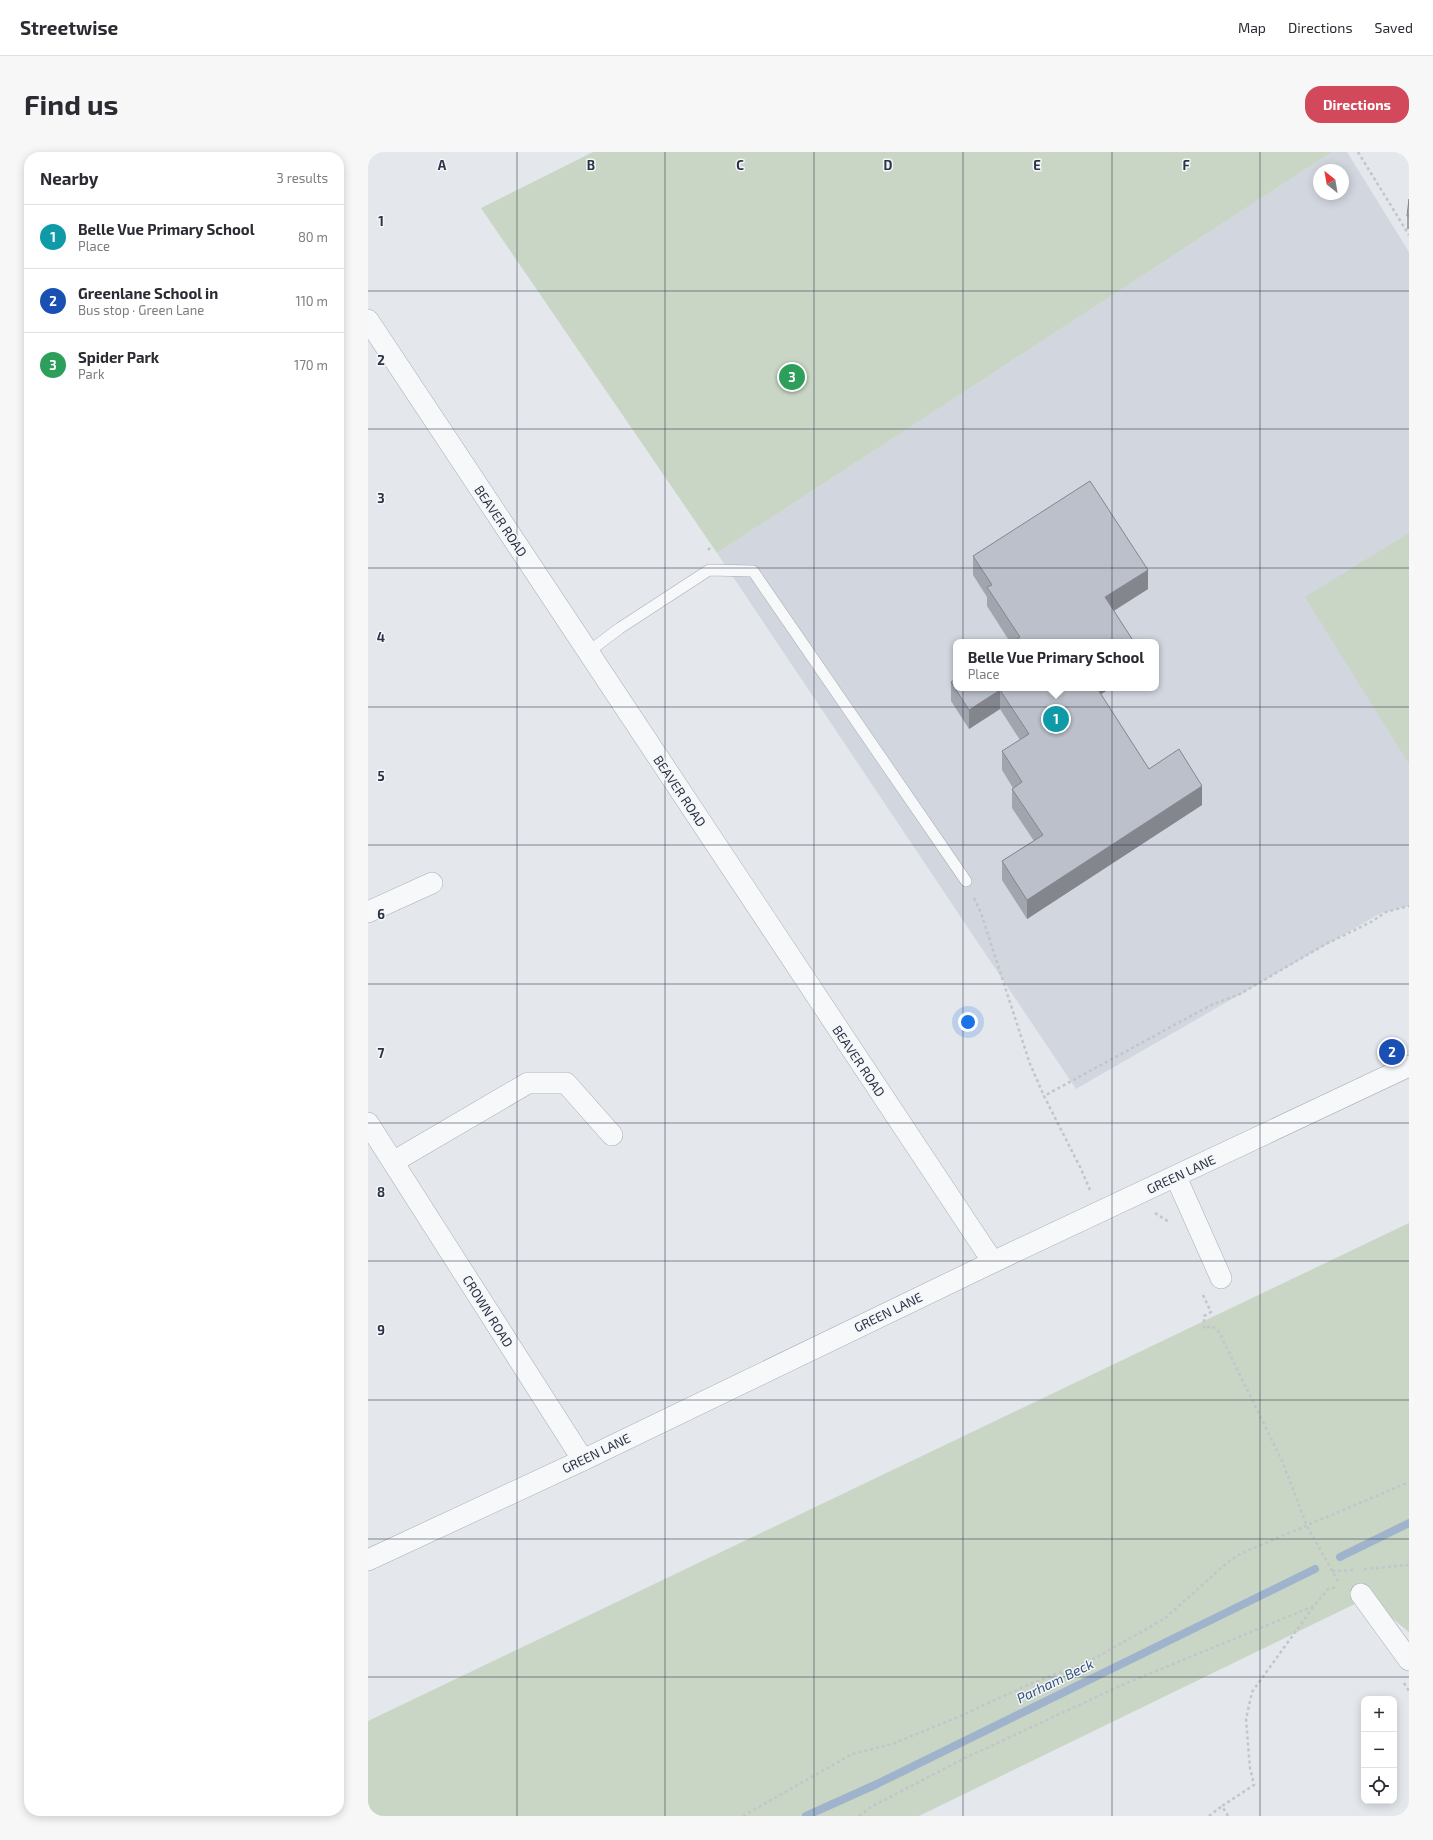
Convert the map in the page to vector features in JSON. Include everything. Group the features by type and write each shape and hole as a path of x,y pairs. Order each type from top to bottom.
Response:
{"street":[{"name":"BEAVER ROAD","path":"368,320 992,1262"},
{"path":"368,912 432,883"},
{"name":"GREEN LANE","path":"368,1560 582,1460 992,1262 1176,1177 1409,1066"},
{"path":"393,1162 528,1083 566,1083 612,1135"},
{"name":"CROWN ROAD","path":"368,1123 582,1460"},
{"path":"1176,1177 1221,1278"},
{"path":"1361,1594 1409,1660"}],"lane":[{"path":"588,652 620,628 709,570 753,571 966,881"}],"path":[{"path":"1358,152 1409,235"},
{"path":"966,881 981,913 1030,1064 1044,1096 1082,1169 1091,1193"},
{"path":"1044,1096 1211,1005 1240,994 1324,945 1371,922 1386,912 1409,906"},
{"path":"1154,1212 1171,1224"},
{"path":"1202,1292 1211,1312 1204,1316 1204,1328 1212,1326 1219,1332 1282,1461 1307,1526"},
{"path":"744,1816 852,1754 892,1744 958,1717 1032,1683 1088,1662 1164,1619 1228,1562 1242,1553 1409,1482"},
{"path":"1362,1569 1409,1565"},
{"path":"1332,1571 1355,1569"},
{"path":"1209,1816 1254,1785 1250,1768 1246,1719 1252,1692 1328,1589 1341,1586"},
{"path":"859,1816 871,1807 963,1759 1122,1685 1314,1606"},
{"path":"1222,1806 1228,1816"}],"shaded area":[{"path":"1332,152 1347,152 1409,252 1409,906 1381,913 1076,1089 717,553 1313,164 1313,200 1349,200 1349,164 1314,164"}],"green space":[{"path":"593,152 1332,152 717,553 481,208"},
{"path":"1409,533 1409,764 1305,597"},
{"path":"1409,1223 1409,1632 1367,1598 919,1816 368,1816 368,1721"}],"building":[{"path":"1409,199 1409,216 1407,216"},
{"path":"1090,481 1148,570 1105,597 1132,639 1017,639 1020,637 987,587 992,585 973,556"},
{"path":"957,691 998,691 969,710"},
{"path":"1001,691 1099,691 1149,769 1179,749 1202,786 1027,900 1002,861 1043,835 1012,789 1022,782 1002,751 1029,734"}],"waterway":[{"name":"Parham Beck","path":"1340,1557 1409,1523"},
{"name":"Parham Beck","path":"806,1816 877,1784 1315,1569"}],"place":[{"name":"Spider Park","path":"792,377"},
{"name":"Belle Vue Primary School","path":"1056,719"},
{"name":"Greenlane School in","path":"1392,1052"}]}
